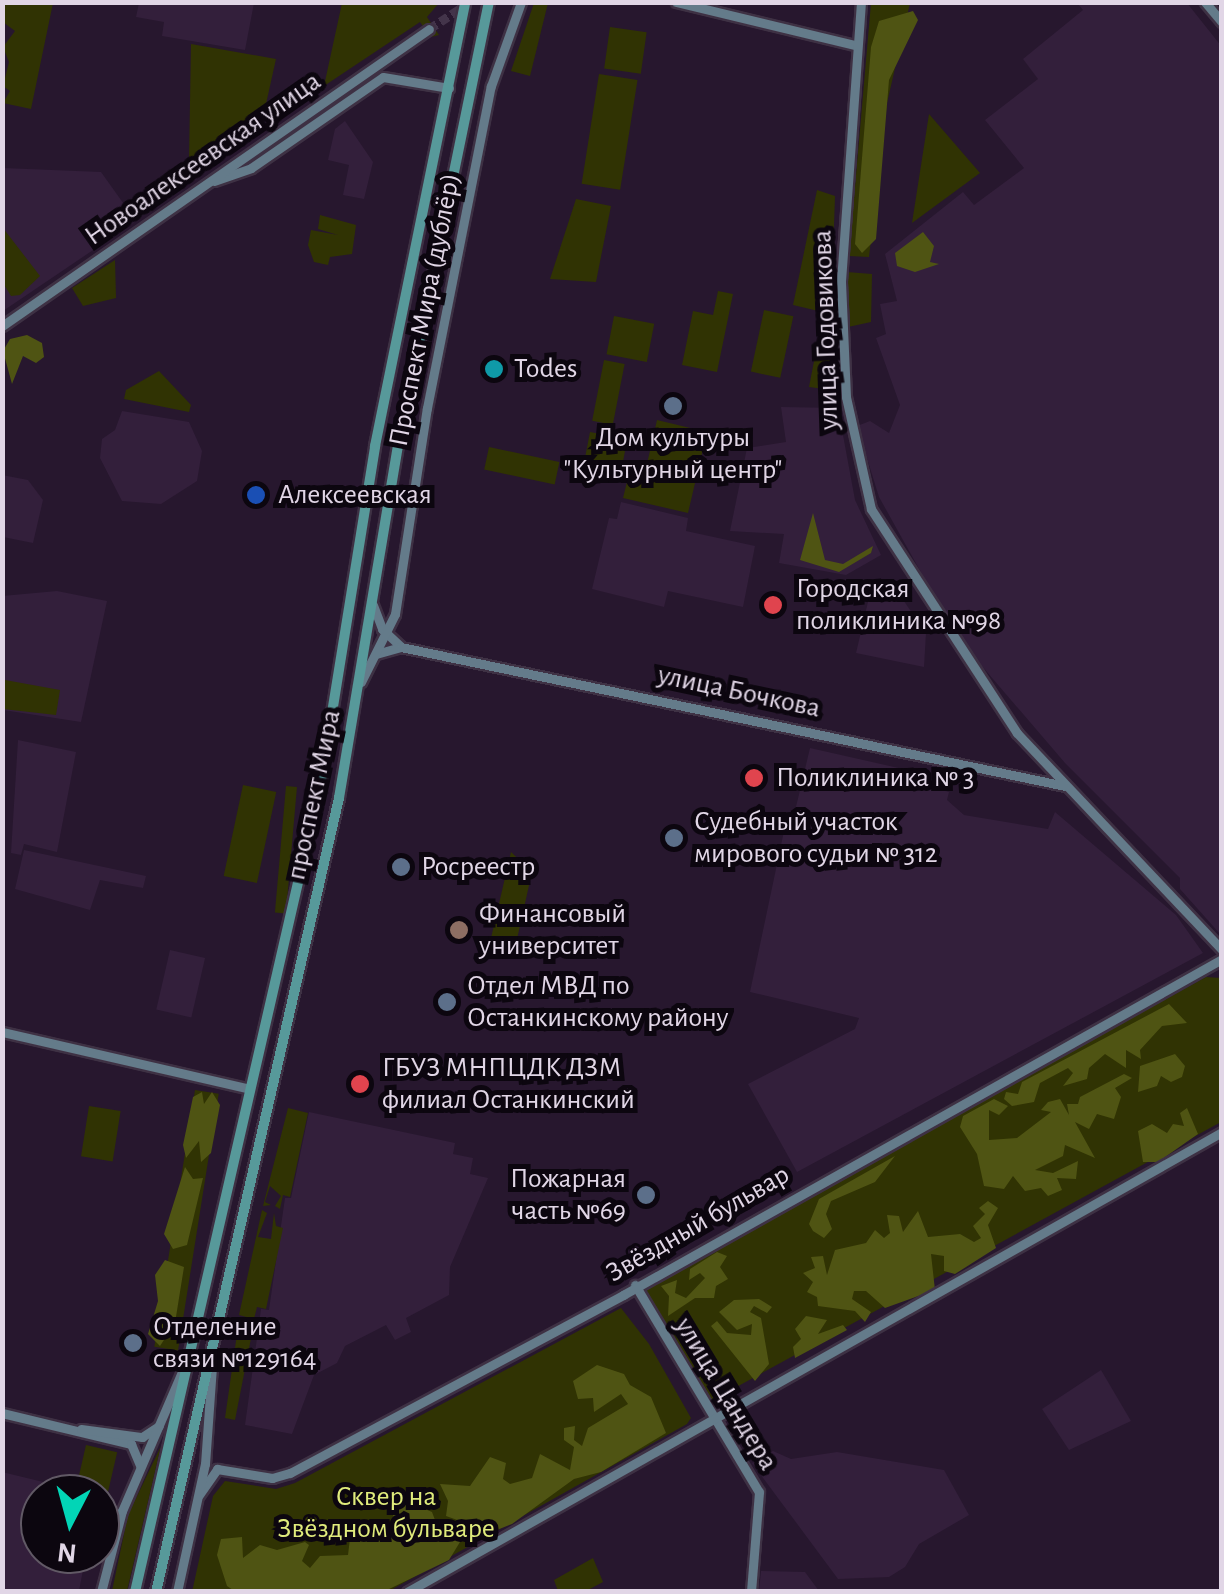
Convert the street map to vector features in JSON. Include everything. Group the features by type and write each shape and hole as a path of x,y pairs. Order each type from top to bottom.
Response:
{"main road":[{"name":"проспект Мира","path":"135,1592 320,787 374,446 465,2"},
{"name":"проспект Мира","path":"156,1592 360,683 400,435 489,2"}],"street":[{"name":"Проспект Мира (дублёр)","path":"360,683 387,633 491,86 520,2"},
{"path":"676,2 855,45"},
{"name":"улица Годовикова","path":"860,2 841,282 846,397 863,488 893,549 1017,733 1222,950"},
{"path":"1205,2 1222,22"},
{"name":"Новоалексеевская улица","path":"2,326 429,29"},
{"path":"202,186 250,168 386,76 448,88"},
{"path":"373,605 387,633 401,647"},
{"name":"улица Бочкова","path":"376,654 401,647 1068,786"},
{"name":"Звёздный бульвар","path":"199,1495 216,1468 272,1478 290,1473 1222,958"},
{"path":"2,1032 248,1088"},
{"path":"407,1592 1222,1132"},
{"name":"улица Цандера","path":"635,1285 759,1492 751,1592"},
{"path":"177,1592 199,1495 212,1353"},
{"path":"101,1592 138,1476 189,1356"},
{"path":"2,1413 142,1437 164,1419"},
{"path":"81,1429 134,1446 141,1458 138,1476"}],"shaded area":[{"path":"139,3 254,3 245,50 162,36 164,22 136,17"},
{"path":"1077,3 1187,3 1222,47 1221,935 1180,889 1180,878 1065,763 957,637 879,497 857,426 870,421 889,433 900,405 876,338 886,334 880,304 897,301 885,254 963,192 974,205 1024,168 985,120 1038,79 1023,59 1083,10"},
{"path":"345,121 373,162 364,199 343,195 349,165 328,160 335,129"},
{"path":"3,168 101,172 136,221 3,311"},
{"path":"781,407 838,408 855,500 881,555 846,575 779,563 784,534 730,531 747,448 786,442"},
{"path":"122,411 189,422 202,451 197,481 161,504 122,501 100,458 102,439 115,430"},
{"path":"2,475 28,480 43,500 33,543 3,537"},
{"path":"621,502 688,518 686,531 755,546 743,607 668,591 664,607 592,589 609,518 617,519"},
{"path":"890,581 926,633 924,667 856,653 871,589"},
{"path":"57,591 107,601 81,722 3,710 2,596"},
{"path":"18,740 76,752 57,852 24,844 21,855 11,853"},
{"path":"810,748 934,776 931,787 949,792 947,800 964,815 1048,829 1055,812 1176,915 1203,953 797,1172 748,1084 855,1029 859,1018 750,992 784,831 790,832"},
{"path":"24,850 146,876 143,888 100,880 90,910 15,889"},
{"path":"170,950 205,958 191,1018 156,1009"},
{"path":"309,1112 455,1143 453,1154 473,1158 470,1174 488,1178 450,1267 449,1295 406,1318 411,1332 395,1340 386,1325 345,1346 337,1363 314,1375 292,1434 245,1425 261,1309 269,1310 285,1198 291,1198"},
{"path":"1101,1370 1131,1421 1069,1450 1042,1409"},
{"path":"773,1451 791,1459 837,1452 944,1470 969,1515 919,1544 905,1567 889,1577 838,1579 752,1463"},
{"path":"2,1472 20,1476 20,1574 82,1574 79,1591 3,1591"},
{"path":"761,1571 805,1572 819,1591 759,1591"}],"green space":[{"path":"3,3 53,3 31,109 3,103 10,91 3,86 9,62 3,47 15,31 3,22"},
{"path":"342,3 439,3 427,17 439,35 431,37 420,22 324,86"},
{"path":"534,3 548,3 530,76 511,71"},
{"path":"871,3 910,3 887,103 869,257 849,256"},
{"path":"913,11 918,20 889,80 876,239 862,253 855,244 871,47 879,21"},
{"path":"610,27 647,32 641,74 604,69"},
{"path":"191,44 276,59 264,113 189,161"},
{"path":"599,74 638,80 620,190 582,184"},
{"path":"929,114 980,173 912,223"},
{"path":"817,190 835,196 831,314 793,305"},
{"path":"576,199 611,206 596,282 550,279"},
{"path":"320,215 356,225 352,254 330,257 328,265 314,262 308,245 311,230 338,235 318,229"},
{"path":"3,228 40,276 20,295 11,296 3,283"},
{"path":"923,232 934,246 930,262 939,264 915,272 897,266 895,253"},
{"path":"115,260 116,298 83,306 72,288"},
{"path":"847,272 872,274 871,322 848,327"},
{"path":"718,291 733,294 717,372 682,365 693,311 713,315"},
{"path":"764,310 793,316 780,378 751,372"},
{"path":"614,316 654,324 647,362 607,354"},
{"path":"822,320 832,323 832,390 809,387"},
{"path":"27,335 42,343 44,357 36,363 23,356 12,384 3,351 10,339"},
{"path":"604,360 625,364 613,425 592,421"},
{"path":"159,371 191,405 189,412 124,399 126,390"},
{"path":"657,420 707,432 688,513 623,498 629,474 644,477"},
{"path":"590,432 627,439 621,471 584,463"},
{"path":"489,447 559,462 555,484 484,469"},
{"path":"813,513 825,560 843,564 873,546 871,553 839,572 800,560"},
{"path":"5,680 60,690 56,715 3,709"},
{"path":"243,785 276,792 257,883 224,876"},
{"path":"286,786 297,787 286,913 275,913"},
{"path":"511,852 532,872 513,957 488,951"},
{"path":"1206,977 1221,978 1221,1122 709,1402 643,1288"},
{"path":"1169,1004 1187,1023 1162,1026 1140,1050 1141,1059 1126,1050 1126,1068 1105,1054 1089,1068 1087,1079 1063,1086 1073,1073 1068,1068 1040,1083 1034,1102 1012,1106 1004,1099 1006,1092 1018,1094 1022,1082"},
{"path":"1175,1054 1185,1066 1182,1077 1171,1082 1161,1076 1157,1086 1138,1092 1140,1066"},
{"path":"1124,1074 1132,1078 1115,1088 1121,1097 1114,1119 1097,1114 1089,1129 1075,1122 1095,1158 1065,1145 1063,1156 1035,1170 1053,1173 1078,1161 1076,1179 1057,1178 1062,1190 1048,1196 1041,1188 1025,1191 1013,1176 1004,1189 984,1186 977,1154 960,1127 963,1116 994,1099 1008,1106 999,1115 989,1110 989,1140 1017,1138 1051,1112 1041,1110 1048,1102 1060,1099 1069,1115 1067,1104 1078,1104 1080,1097"},
{"path":"195,1090 219,1094 178,1351 154,1347"},
{"path":"202,1092 204,1104 212,1092 220,1105 211,1153 201,1162 199,1141 186,1158 183,1145 193,1097"},
{"path":"89,1106 121,1111 113,1161 81,1156"},
{"path":"288,1108 308,1113 290,1197 283,1195 280,1209 275,1206 281,1196 270,1186 265,1202 271,1205 263,1206"},
{"path":"1187,1108 1198,1134 1158,1162 1143,1162 1138,1131 1152,1124 1167,1133 1173,1124 1184,1126 1180,1113"},
{"path":"895,1156 875,1182 831,1201 826,1214 832,1229 824,1238 813,1231 809,1224 819,1199"},
{"path":"185,1167 193,1179 203,1178 187,1245 173,1249 164,1234"},
{"path":"988,1201 998,1208 988,1225 996,1248 955,1274 944,1271 944,1256 931,1254 935,1290 885,1308 866,1291 854,1291 852,1299 871,1312 865,1322 855,1311 818,1306 817,1297 807,1292 813,1282 803,1273 815,1268 811,1257 823,1256 827,1275 835,1250 866,1243 875,1230 884,1238 890,1233 887,1215 899,1216 903,1232 918,1211 928,1237 960,1234 974,1242 981,1238 973,1226 985,1214 979,1208"},
{"path":"262,1210 267,1213 258,1237 271,1239 274,1213 276,1226 283,1228 266,1309 257,1307 254,1319 239,1315"},
{"path":"717,1252 727,1256 720,1267 728,1279 716,1286 714,1298 695,1298 668,1316 669,1296 661,1286 677,1280 675,1293 686,1298 705,1278 700,1273 689,1280 690,1269"},
{"path":"165,1260 184,1267 175,1323 160,1346 148,1334 158,1301 155,1275"},
{"path":"759,1299 772,1307 767,1313 754,1306 750,1312 761,1318 769,1364 755,1381 711,1326 717,1321 727,1333 751,1335 752,1324 737,1330 719,1312 734,1300"},
{"name":"Сквер на Звёздном бульваре","path":"621,1308 649,1344 691,1418 687,1424 389,1591 192,1592 213,1496 225,1481 276,1489 295,1483"},
{"path":"806,1316 827,1320 818,1334 843,1325 847,1330 795,1358 793,1347 801,1339 795,1329"},
{"path":"239,1320 254,1323 235,1420 225,1418"},
{"path":"597,1365 624,1374 630,1385 651,1397 666,1433 601,1472 574,1479 512,1524 472,1540 463,1522 446,1516 448,1501 440,1484 470,1486 490,1457 506,1463 503,1479 510,1484 532,1478 540,1454 570,1470 574,1447 564,1440 564,1428 575,1426 574,1440 582,1446 588,1428 628,1404 621,1394 594,1412 593,1398 578,1399 573,1381"},
{"path":"86,1445 117,1452 112,1474 79,1474"},
{"path":"161,1446 127,1591 112,1591 116,1574 120,1574 128,1515"},
{"path":"400,1498 432,1512 438,1528 455,1531 460,1542 449,1560 385,1591 236,1592 227,1586 217,1555 221,1539 242,1537 243,1558 260,1545 277,1550 305,1542 309,1545 302,1561 310,1568 320,1556 348,1555 351,1530 403,1533 390,1510"},
{"path":"593,1558 603,1582 586,1591 558,1591 554,1580"}],"tunnel":[{"path":"429,29 464,6"}],"place":[{"name":"Todes","path":"494,369"},
{"name":"Дом культуры \"Культурный центр\"","path":"673,406"},
{"name":"Алексеевская","path":"256,495"},
{"name":"Городская поликлиника №98","path":"773,605"},
{"name":"Поликлиника № 3","path":"754,778"},
{"name":"Судебный участок мирового судьи № 312","path":"674,838"},
{"name":"Росреестр","path":"401,867"},
{"name":"Финансовый университет","path":"459,930"},
{"name":"Отдел МВД по Останкинскому району","path":"447,1002"},
{"name":"ГБУЗ МНПЦДК ДЗМ филиал Останкинский","path":"360,1084"},
{"name":"Пожарная часть №69","path":"646,1195"},
{"name":"Отделение связи №129164","path":"133,1343"}]}
